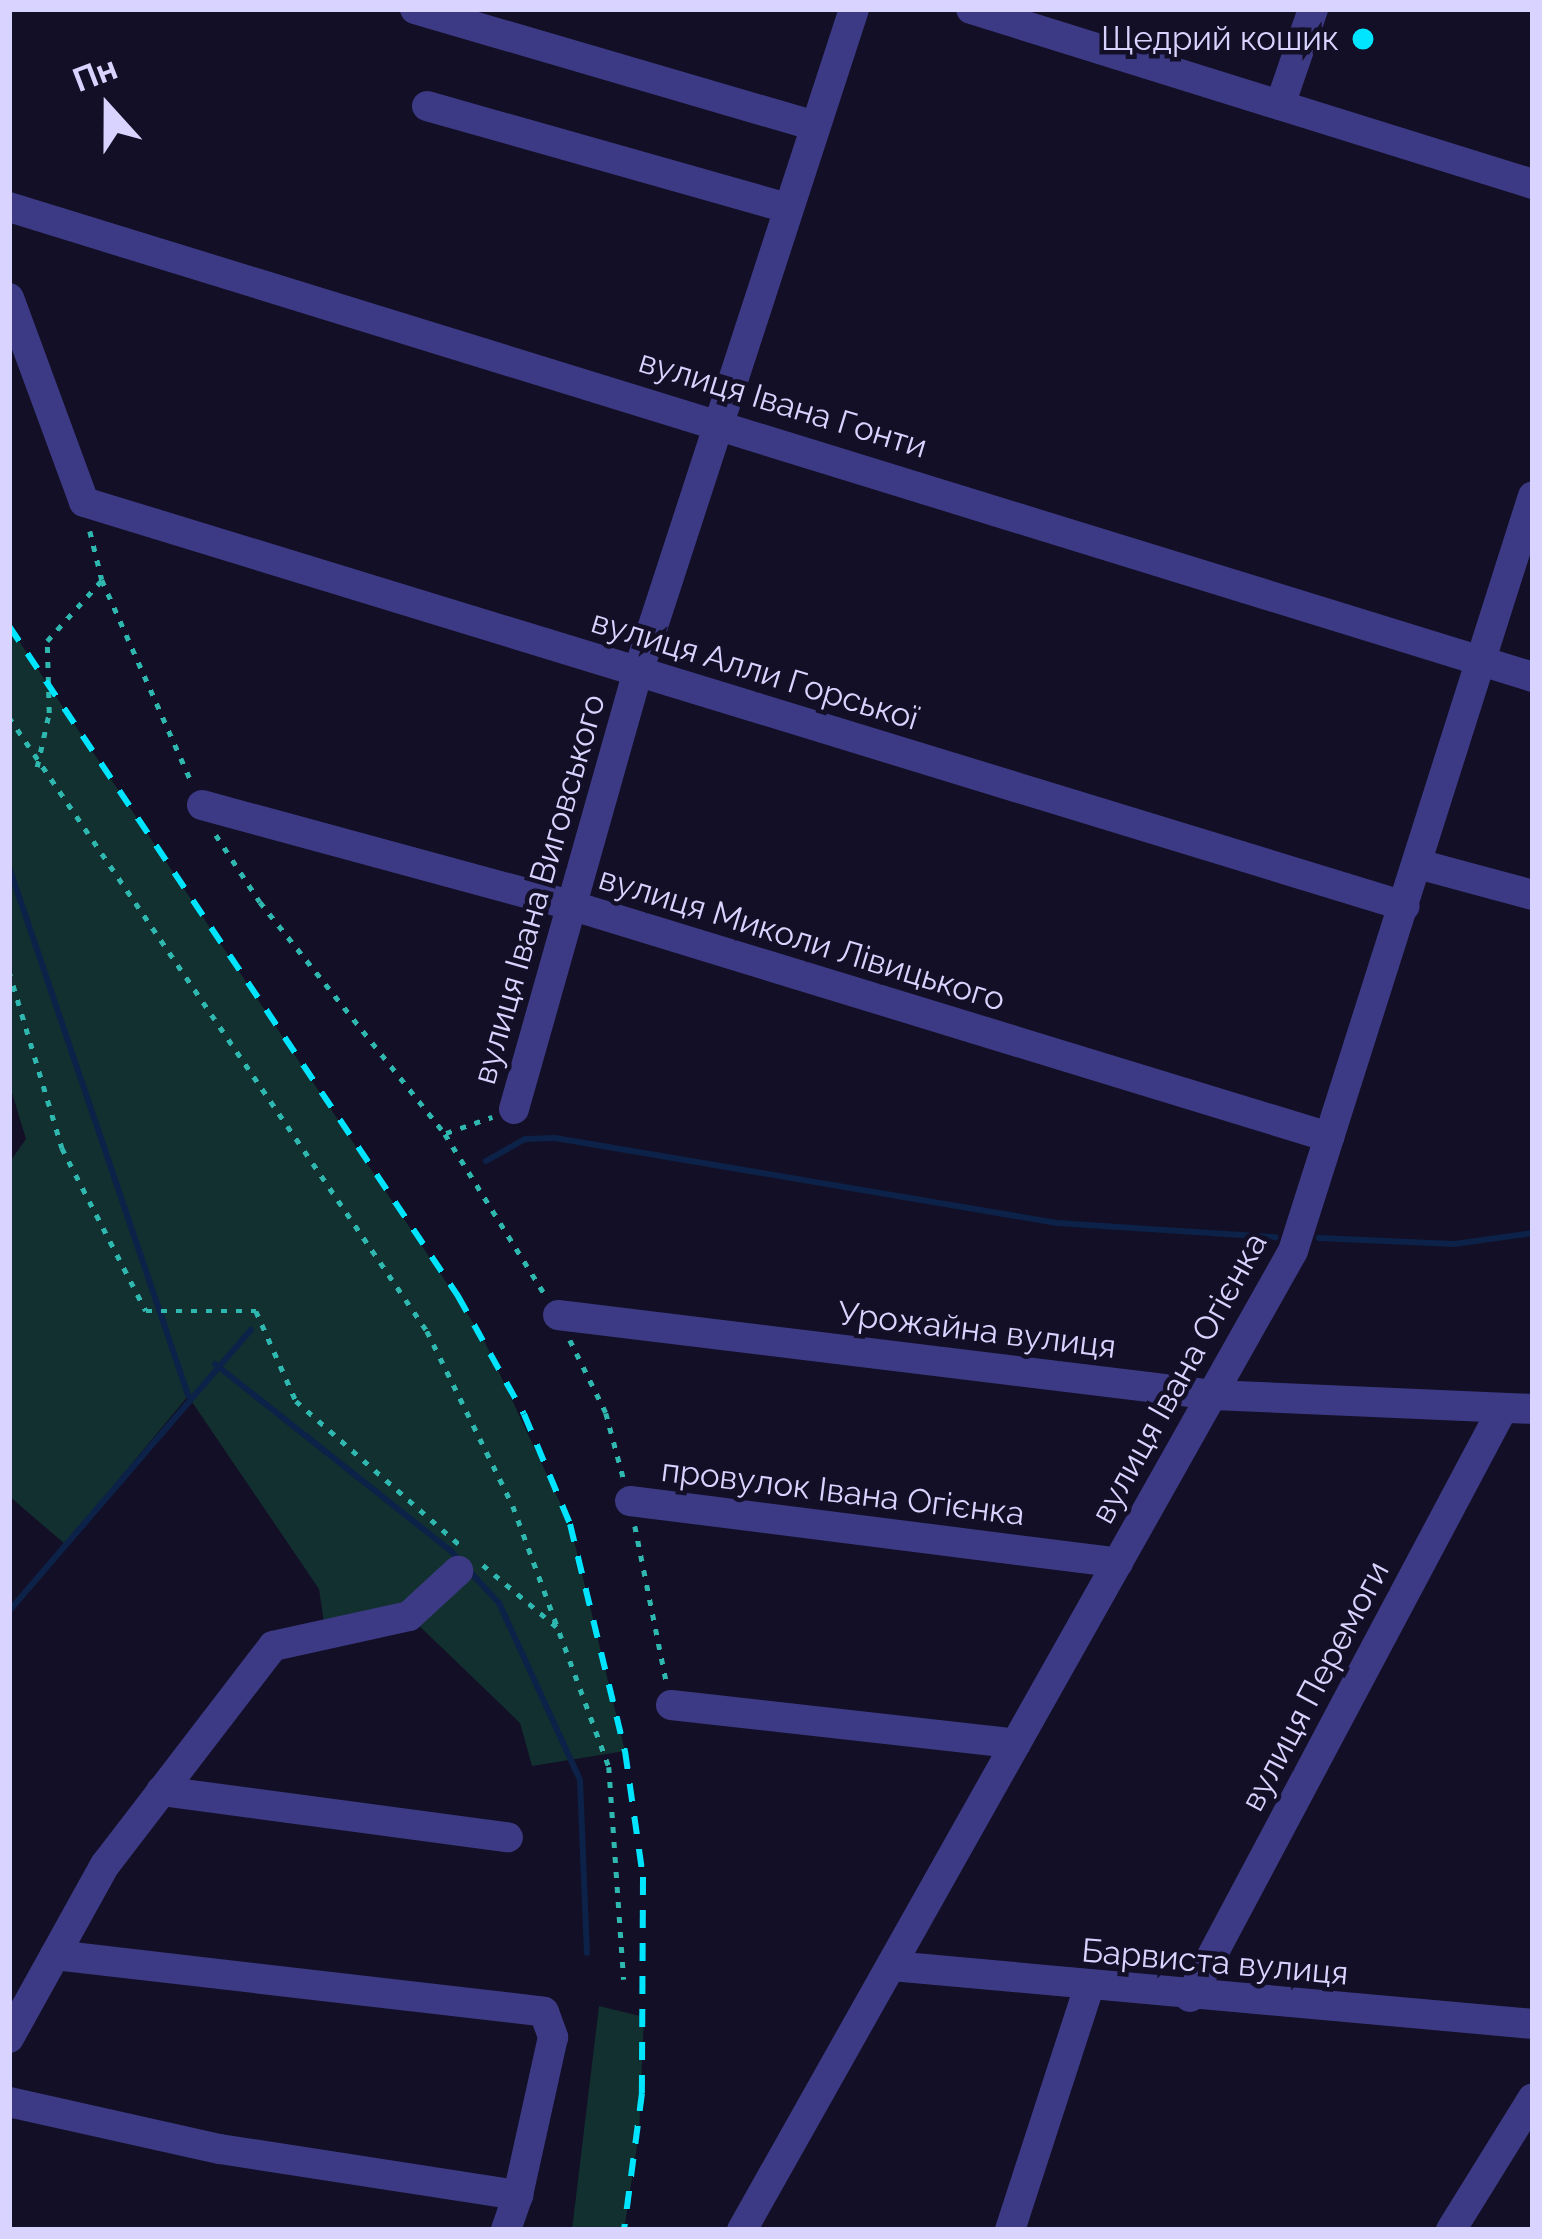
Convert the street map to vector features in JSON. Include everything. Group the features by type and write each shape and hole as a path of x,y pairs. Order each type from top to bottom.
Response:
{"street":[{"path":"415,9 812,125"},
{"name":"вулиця Івана Виговського","path":"514,1109 638,672 722,421 812,125 854,9"},
{"path":"971,9 1533,184"},
{"path":"1280,105 1313,9"},
{"path":"427,106 787,208"},
{"name":"вулиця Івана Гонти","path":"9,207 722,421 1533,677"},
{"path":"9,298 84,502"},
{"name":"вулиця Івана Огієнка","path":"742,2230 1293,1251 1533,496"},
{"name":"вулиця Алли Горської","path":"84,502 1405,906"},
{"name":"вулиця Миколи Лівицького","path":"202,805 570,905 1329,1137"},
{"path":"1418,864 1533,895"},
{"name":"Урожайна вулиця","path":"558,1315 1213,1395 1518,1409"},
{"name":"вулиця Перемоги","path":"1190,1997 1518,1409"},
{"name":"провулок Івана Огієнка","path":"630,1502 1118,1563"},
{"path":"9,2038 105,1865 273,1646 409,1616 458,1571"},
{"path":"671,1705 1016,1744"},
{"path":"161,1791 508,1837"},
{"path":"55,1955 544,2012 553,2037 506,2230"},
{"name":"Барвиста вулиця","path":"892,1966 1190,1997 1533,2024"},
{"path":"1010,2230 1089,1987"},
{"path":"1451,2230 1533,2098"},
{"path":"9,2102 220,2149 518,2195"}],"path":[{"path":"84,502 101,580 202,805 247,885 445,1134 558,1315 606,1413 630,1502 671,1705"},
{"path":"37,767 49,713 47,641 101,580"},
{"path":"9,717 37,767 427,1331 513,1506 609,1767 624,1978"},
{"path":"9,970 62,1148 146,1311 256,1311 302,1408 562,1630"},
{"path":"445,1134 514,1109"}],"green space":[{"path":"9,626 482,1336 570,1524 625,1751 532,1766 520,1723 409,1616 326,1636 319,1589 188,1396 65,1544 9,1496 9,1163 26,1139 9,1083"},
{"path":"599,2006 644,2017 639,2133 624,2230 572,2230"}],"waterway":[{"path":"9,867 188,1395"},
{"path":"486,1161 525,1139 555,1138 1057,1223 1276,1237"},
{"path":"1319,1238 1454,1244 1533,1233"},
{"path":"9,1611 251,1330"},
{"path":"215,1364 451,1551 499,1603 580,1780 587,1953"}],"railway":[{"path":"9,626 458,1296 524,1414 570,1524 625,1751 643,1877 642,2093 624,2230"}],"place":[{"name":"Щедрий кошик","path":"1363,39"}]}
